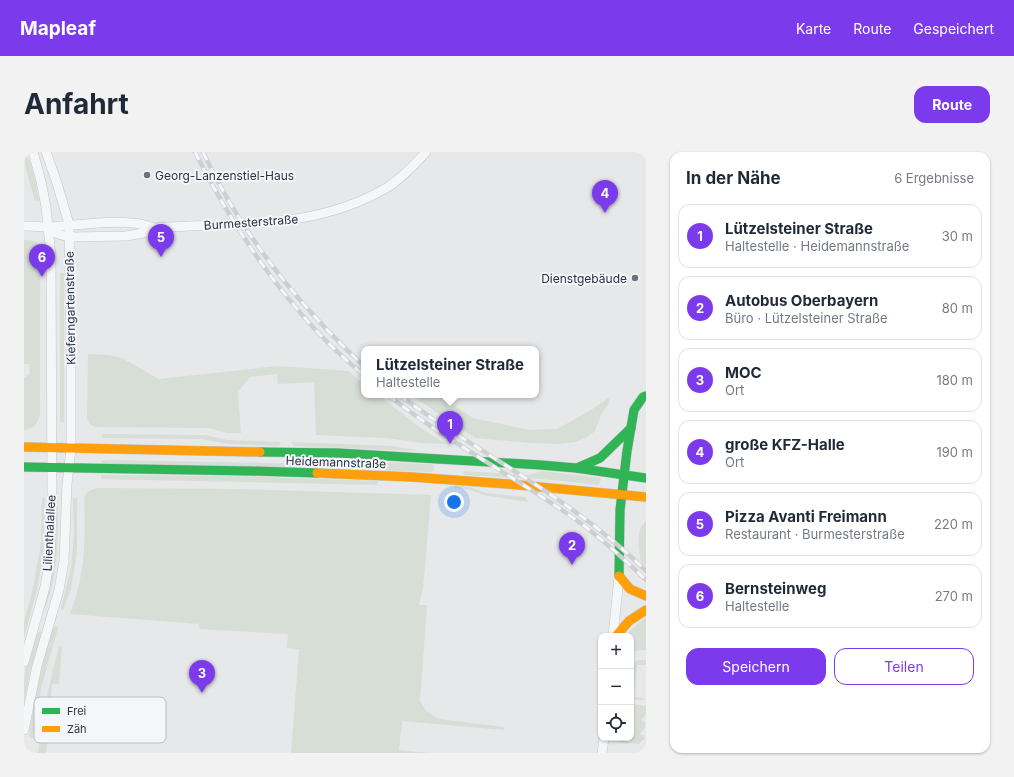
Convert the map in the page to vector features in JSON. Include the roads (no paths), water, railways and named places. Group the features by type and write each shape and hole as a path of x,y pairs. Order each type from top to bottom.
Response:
{"main road":[{"path":"646,396 643,397 634,410 631,428 622,494 619,576 623,584 630,590 646,596"},
{"path":"576,468 600,458 631,428"},
{"name":"Heidemannstraße","path":"24,447 338,453 448,470 508,484 646,497"},
{"name":"Heidemannstraße","path":"24,467 251,471 412,477 448,470 576,468 646,478"},
{"path":"618,633 623,625 633,617 646,610"}],"street":[{"name":"Kieferngartenstraße","path":"33,152 42,181 52,269 52,448"},
{"name":"Kieferngartenstraße","path":"46,152 69,224 71,353 71,449 69,468"},
{"name":"Burmesterstraße","path":"24,226 48,227 69,224 122,223 140,224 153,228 260,224 298,219 330,212 363,200 389,186 413,166 426,152"},
{"name":"Burmesterstraße","path":"48,227 58,234 69,237 126,236 143,233 153,228"},
{"name":"Lilienthalallee","path":"24,662 45,587 50,557 52,448"},
{"name":"Lilienthalallee","path":"24,730 36,666 59,590 64,561 69,468"},
{"path":"613,633 619,576"},
{"path":"36,617 50,619"},
{"path":"602,753 604,741"}],"railway":[{"path":"195,152 228,213 268,272 290,301 314,328 338,353 361,372"},
{"path":"203,152 235,211 273,266 316,318 361,363"},
{"path":"392,398 433,428 572,517 610,547 646,580"},
{"path":"403,398 462,438 558,499 618,545 646,571"}],"place":[{"name":"Georg-Lanzenstiel-Haus","path":"147,175"},
{"name":"große KFZ-Halle","path":"605,213"},
{"name":"Pizza Avanti Freimann","path":"161,257"},
{"name":"Bernsteinweg","path":"42,277"},
{"name":"Dienstgebäude","path":"635,278"},
{"name":"Lützelsteiner Straße","path":"450,444"},
{"name":"Autobus Oberbayern","path":"572,565"},
{"name":"MOC","path":"202,693"}]}
